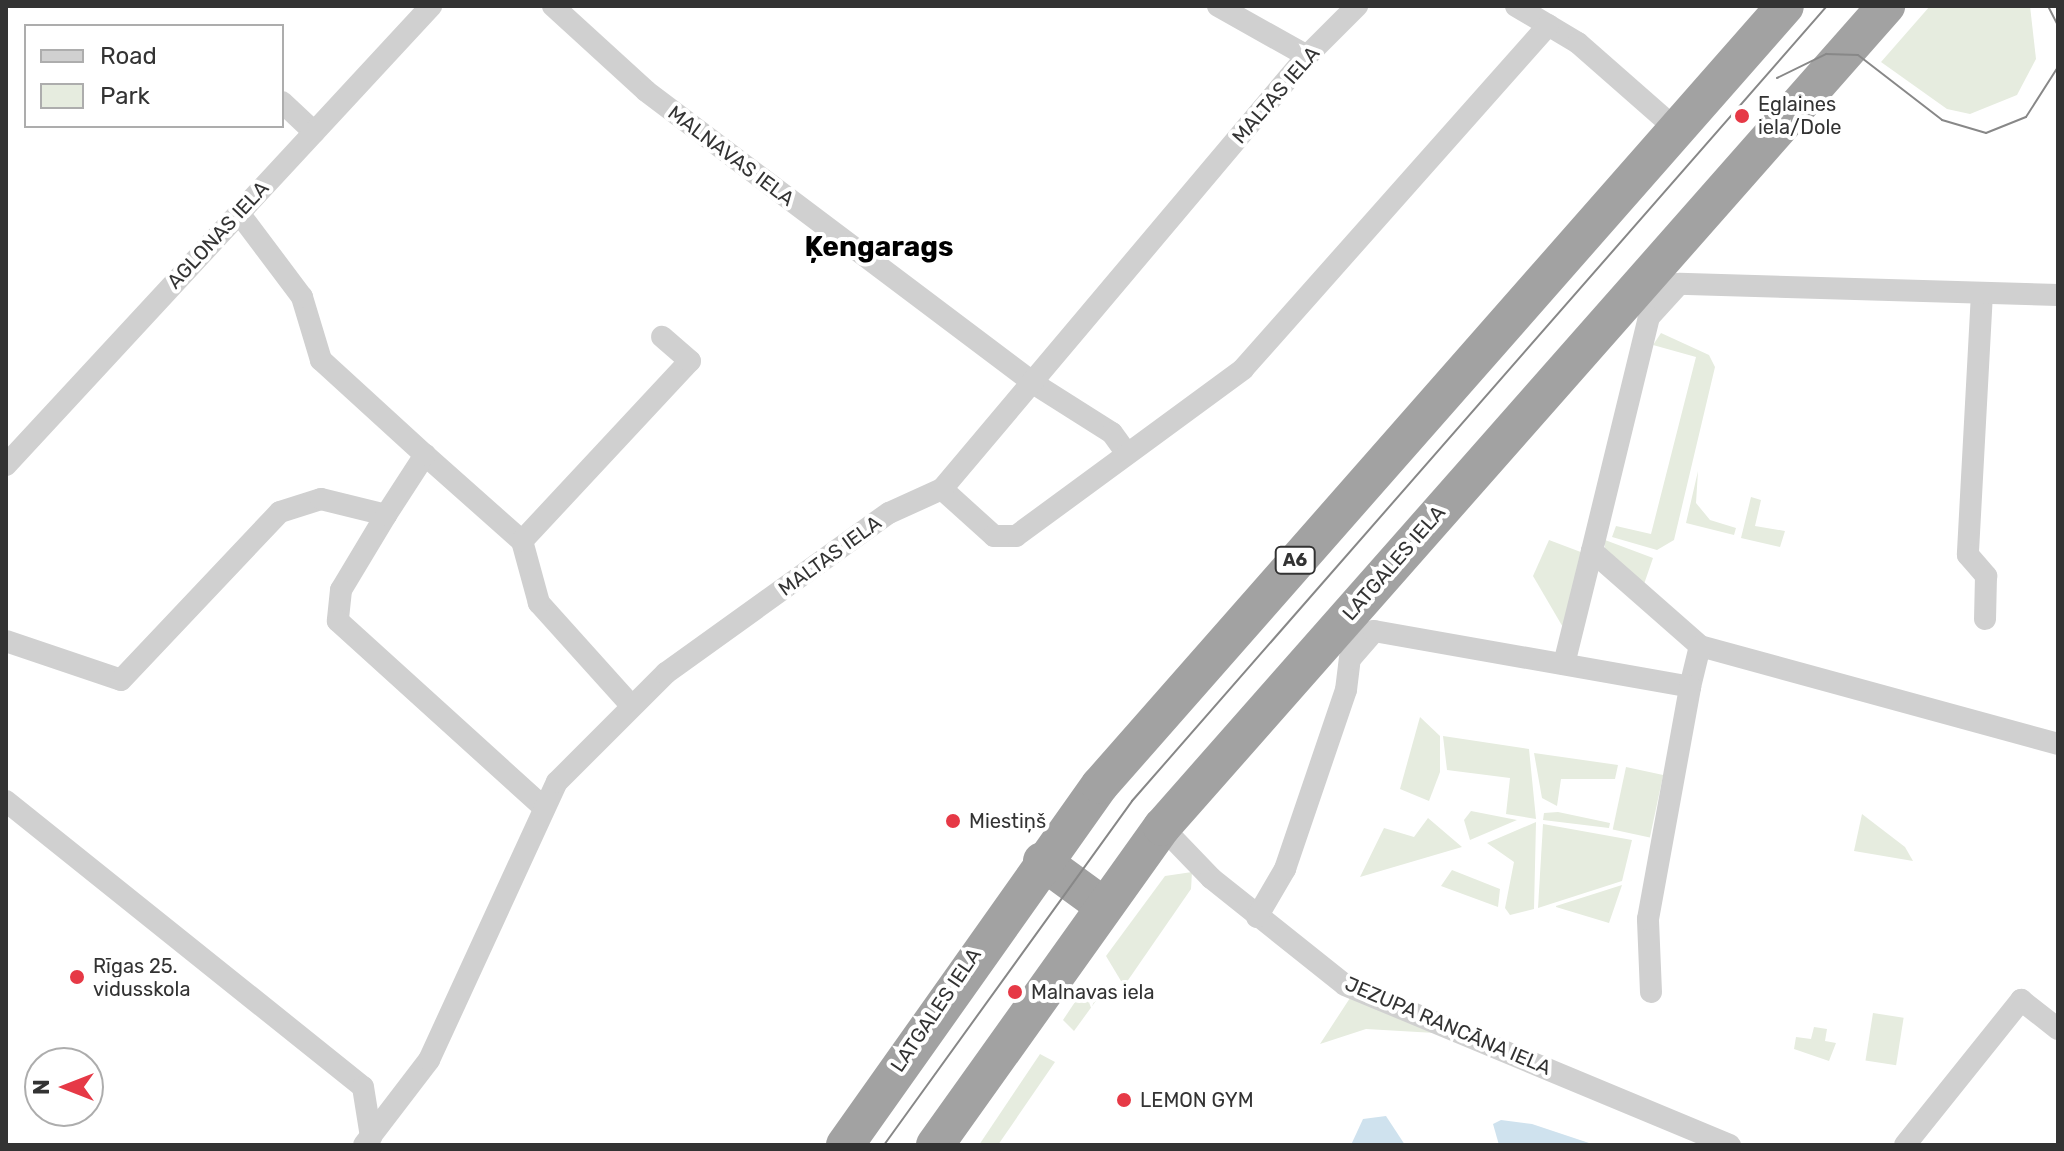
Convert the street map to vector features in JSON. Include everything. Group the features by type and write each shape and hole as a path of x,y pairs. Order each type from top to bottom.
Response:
{"highway":[{"name":"LATGALES IELA","path":"845,1145 1042,861 1183,687 1785,6"},
{"name":"LATGALES IELA","path":"935,1145 1101,904 1162,827 1350,635 1654,290 1886,6"},
{"path":"1042,861 1101,904"}],"street":[{"name":"AGLONAS IELA","path":"6,465 431,6"},
{"name":"MALNAVAS IELA","path":"553,6 646,91 1033,383 1112,433 1126,452"},
{"path":"1218,6 1307,56"},
{"name":"MALTAS IELA","path":"368,1141 416,1080 542,806 629,703 889,513 942,489 1307,56 1357,6"},
{"path":"1516,6 1548,25 1676,129"},
{"path":"942,489 994,536 1016,536 1126,452 1243,369 1548,25"},
{"path":"284,104 314,132"},
{"path":"239,213 302,297 321,360 522,541 539,603 629,703"},
{"path":"1564,664 1654,290 1696,283 2058,295"},
{"path":"1982,293 1968,555 1986,576 1985,619"},
{"path":"522,541 690,361 662,337"},
{"path":"425,455 341,590 338,621 542,806"},
{"path":"6,641 121,680 280,512 321,499 386,515"},
{"path":"1592,551 1700,646 2058,744"},
{"path":"1257,917 1285,869 1346,690 1350,635 1374,631 1690,687"},
{"path":"1651,992 1648,919 1700,646"},
{"path":"6,801 363,1087 368,1141"},
{"name":"JEZUPA RANCĀNA IELA","path":"1162,827 1257,917 1345,985 1730,1145"},
{"path":"1905,1145 2021,1000 2058,1029"},
{"path":"363,1087 416,1080"}],"green space":[{"path":"1930,6 2030,6 2036,59 2017,95 1970,114 1947,109 1881,62"},
{"path":"1661,333 1709,355 1715,367 1674,540 1657,550 1612,537 1616,526 1651,534 1696,357 1653,345"},
{"path":"1698,471 1696,503 1710,520 1736,528 1734,535 1686,523"},
{"path":"1751,497 1761,500 1755,526 1785,531 1780,547 1741,538"},
{"path":"1549,540 1586,554 1564,629 1533,576"},
{"path":"1605,540 1653,558 1643,587 1605,551"},
{"path":"1420,717 1440,736 1440,772 1429,801 1400,789"},
{"path":"1443,736 1529,749 1536,819 1506,814 1510,778 1447,770"},
{"path":"1534,753 1618,765 1615,779 1561,779 1557,806 1542,798"},
{"path":"1626,767 1663,775 1650,838 1613,830"},
{"path":"1471,811 1517,820 1470,840 1464,820"},
{"path":"1558,812 1610,823 1609,828 1543,820 1544,813"},
{"path":"1862,814 1905,847 1913,861 1854,851"},
{"path":"1428,818 1462,847 1360,877 1384,828 1414,837"},
{"path":"1536,822 1534,909 1510,915 1505,908 1514,862 1487,843"},
{"path":"1543,824 1632,840 1622,881 1538,908"},
{"path":"1452,870 1500,889 1498,907 1441,886"},
{"path":"1192,872 1191,889 1124,986 1106,956 1165,876"},
{"path":"1622,885 1609,923 1556,907 1556,906"},
{"path":"1083,990 1098,998 1074,1031 1063,1020"},
{"path":"1350,998 1435,1033 1366,1029 1320,1044"},
{"path":"1873,1013 1904,1018 1896,1065 1865,1060"},
{"path":"1814,1027 1827,1029 1825,1041 1836,1043 1829,1061 1794,1049 1796,1037 1811,1039"},
{"path":"1040,1054 1055,1062 998,1145 979,1145"}],"water":[{"path":"1386,1116 1405,1145 1351,1145 1363,1119"},
{"path":"1501,1120 1532,1124 1595,1145 1499,1145 1493,1124"}],"tram line":[{"path":"884,1145 1132,801 1827,6"},
{"path":"2048,6 2058,26"},
{"path":"1777,78 1826,54 1858,55 1942,120 1986,133 2026,117 2058,67"}],"place":[{"name":"Eglaines iela/Dole","path":"1742,116"},
{"name":"Miestiņš","path":"953,821"},
{"name":"Rīgas 25. vidusskola","path":"77,977"},
{"name":"Malnavas iela","path":"1015,992"},
{"name":"LEMON GYM","path":"1124,1100"}],"district":[{"name":"Ķengarags","path":"879,247"}]}
